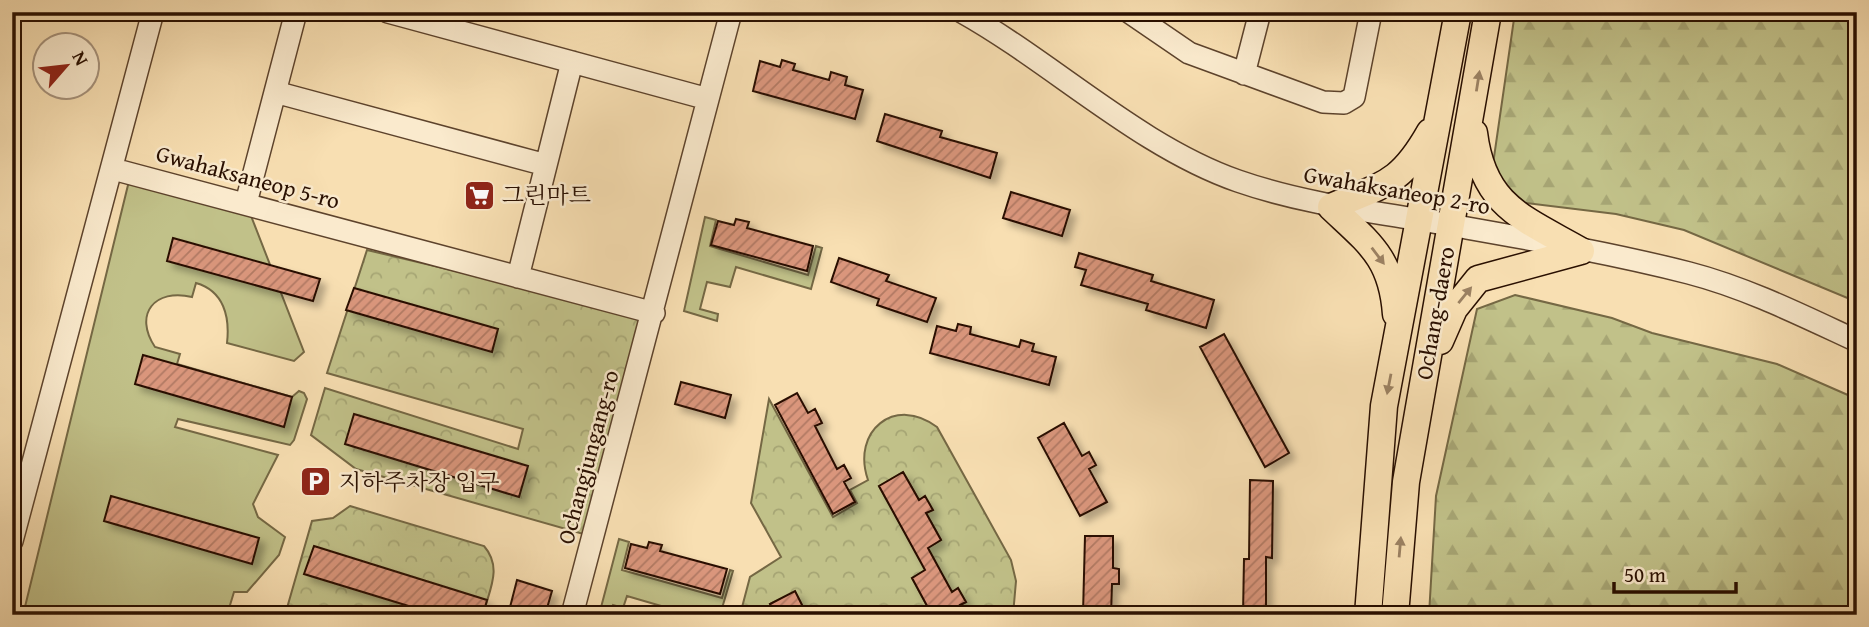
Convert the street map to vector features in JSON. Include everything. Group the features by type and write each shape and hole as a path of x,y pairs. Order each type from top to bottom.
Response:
{"main road":[{"name":"Ochang-daero","path":"1368,615 1384,406 1458,12"},
{"name":"Ochang-daero","path":"1395,615 1406,482 1450,225 1472,117 1488,12"},
{"path":"1397,340 1394,285 1383,260 1331,207 1396,179 1410,166 1439,117"},
{"path":"1472,117 1477,156 1485,180 1501,200 1518,215 1581,251"},
{"path":"1424,377 1454,309 1478,279 1581,251"}],"street":[{"path":"12,541 153,12"},
{"path":"246,203 296,12"},
{"path":"388,12 708,99"},
{"name":"Ochangjungang-ro","path":"572,615 654,313 731,12"},
{"name":"Gwahaksaneop 2-ro","path":"962,12 1199,166 1280,194 1331,207 1450,225 1691,274 1806,317 1857,341"},
{"path":"1129,12 1148,19 1189,53 1323,103 1344,103 1354,97 1359,83 1371,12"},
{"path":"1244,74 1260,12"},
{"path":"572,62 518,277 654,313"},
{"path":"275,92 546,165"},
{"name":"Gwahaksaneop 5-ro","path":"113,169 518,277"}],"green space":[{"path":"1515,12 1857,12 1857,302 1684,230 1616,214 1518,202 1492,171"},
{"path":"129,181 246,203 304,352 294,361 227,343 223,306 213,292 196,283 192,297 179,295 158,300 147,314 146,324 155,347 180,354 177,364 292,397 299,391 304,393 307,399 290,445 178,419 175,427 278,455 253,504 258,517 285,537 279,555 247,592 234,592 227,615 23,615"},
{"path":"705,217 716,220 710,246 808,275 816,246 822,248 811,289 736,267 730,287 707,282 700,309 718,314 717,321 684,311"},
{"path":"367,250 548,293 654,313 594,537 356,469 311,435 325,388 518,449 523,429 327,373"},
{"path":"1515,295 1612,318 1652,333 1777,364 1857,399 1857,615 1429,615 1436,496 1477,309"},
{"path":"769,399 833,517 857,503 850,490 868,480 864,462 871,433 880,423 892,417 906,415 921,418 937,427 1011,560 1016,581 1013,615 965,615 960,605 966,602 958,589 952,592 936,564 912,578 932,615 815,615 810,606 804,609 795,592 770,604 775,615 740,615 750,577 781,557 751,503","holes":["903,472 919,500 925,497 932,510 926,513 941,540 917,554 879,486"]},
{"path":"350,506 484,546 490,554 494,571 483,615 285,615 312,521 333,518"},
{"path":"619,539 629,542 622,570 722,598 730,570 733,571 720,615 692,615 627,596 623,608 613,605 610,615 599,615"}],"building":[{"path":"782,60 795,64 793,70 829,80 831,72 847,77 845,85 863,90 855,119 753,91 760,61 780,67"},
{"path":"885,114 942,131 940,137 997,153 990,178 877,141"},
{"path":"1011,192 1070,210 1062,236 1003,218"},
{"path":"736,219 749,222 747,228 813,246 807,271 711,245 718,221 734,225"},
{"path":"173,238 320,279 313,301 167,261"},
{"path":"1079,253 1153,275 1151,281 1214,300 1206,328 1146,310 1148,304 1081,285 1086,270 1075,267"},
{"path":"839,258 889,275 886,281 936,298 927,322 877,305 879,299 831,282"},
{"path":"354,288 498,329 492,352 346,310"},
{"path":"958,324 971,327 970,334 1019,347 1021,340 1034,344 1032,351 1056,357 1049,385 930,353 937,326 956,331"},
{"path":"1224,334 1289,453 1265,467 1200,347"},
{"path":"143,355 292,397 284,427 135,384"},
{"path":"681,382 731,395 725,418 675,404"},
{"path":"797,393 808,413 815,409 822,423 815,426 837,469 844,465 851,478 844,482 855,502 833,514 775,405"},
{"path":"354,414 528,466 519,497 345,444"},
{"path":"1064,423 1082,456 1089,452 1096,465 1089,469 1107,502 1080,516 1038,438"},
{"path":"903,472 919,500 925,496 933,510 926,513 941,540 928,548 952,592 958,588 966,602 960,605 965,615 932,615 912,578 925,570 879,486"},
{"path":"1250,480 1273,481 1272,558 1266,557 1266,615 1243,615 1244,559 1249,559"},
{"path":"111,496 259,538 252,564 104,521"},
{"path":"1085,536 1113,536 1113,568 1119,569 1119,584 1112,584 1111,615 1083,614"},
{"path":"649,542 662,545 660,551 727,569 720,594 625,568 631,544 647,548"},
{"path":"314,546 487,600 483,615 438,615 304,574"},
{"path":"517,580 552,591 545,615 508,615"},
{"path":"795,591 807,615 775,615 770,604"}],"place":[{"name":"그린마트","path":"479,195"},
{"name":"지하주차장 입구","path":"316,482"}]}
